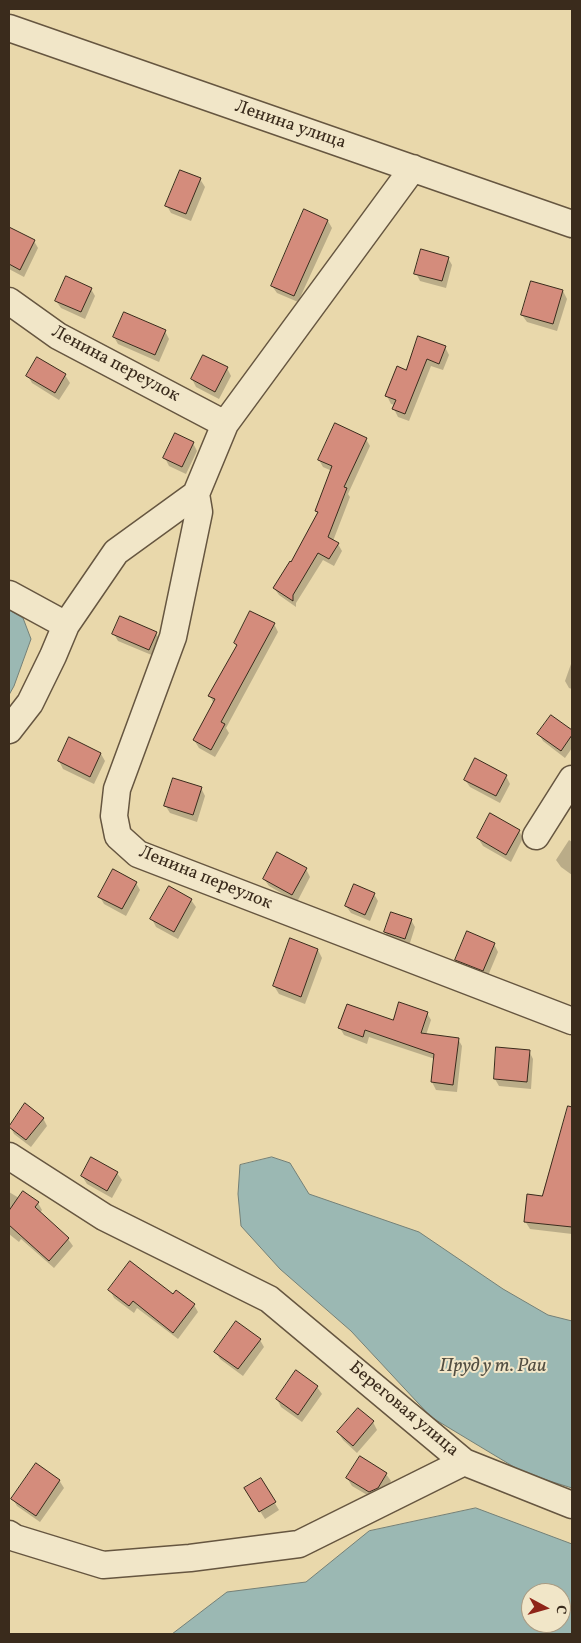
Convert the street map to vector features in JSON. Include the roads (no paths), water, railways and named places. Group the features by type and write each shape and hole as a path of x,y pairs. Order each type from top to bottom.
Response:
{"street":[{"name":"Ленина улица","path":"9,28 572,224"},
{"path":"9,730 30,703 66,625 116,552 196,494 225,424 413,168"},
{"name":"Ленина переулок","path":"9,300 58,336 225,424"},
{"name":"Ленина переулок","path":"196,494 199,512 173,637 117,790 114,816 118,836 138,854 572,1022"},
{"path":"9,594 66,625"},
{"path":"536,836 572,779"},
{"name":"Береговая улица","path":"9,1156 104,1217 269,1299 464,1462 299,1544 190,1558 103,1566 15,1538 9,1534"},
{"path":"464,1462 572,1505"}],"water":[{"path":"9,610 23,618 31,639 9,695"},
{"name":"Пруд у т. Раи","path":"272,1157 290,1163 309,1194 419,1232 503,1289 548,1315 572,1321 572,1488 524,1473 431,1417 351,1331 280,1269 241,1226 238,1194 240,1165"},
{"path":"476,1508 572,1544 572,1634 172,1634 227,1592 306,1582 369,1531"}]}
